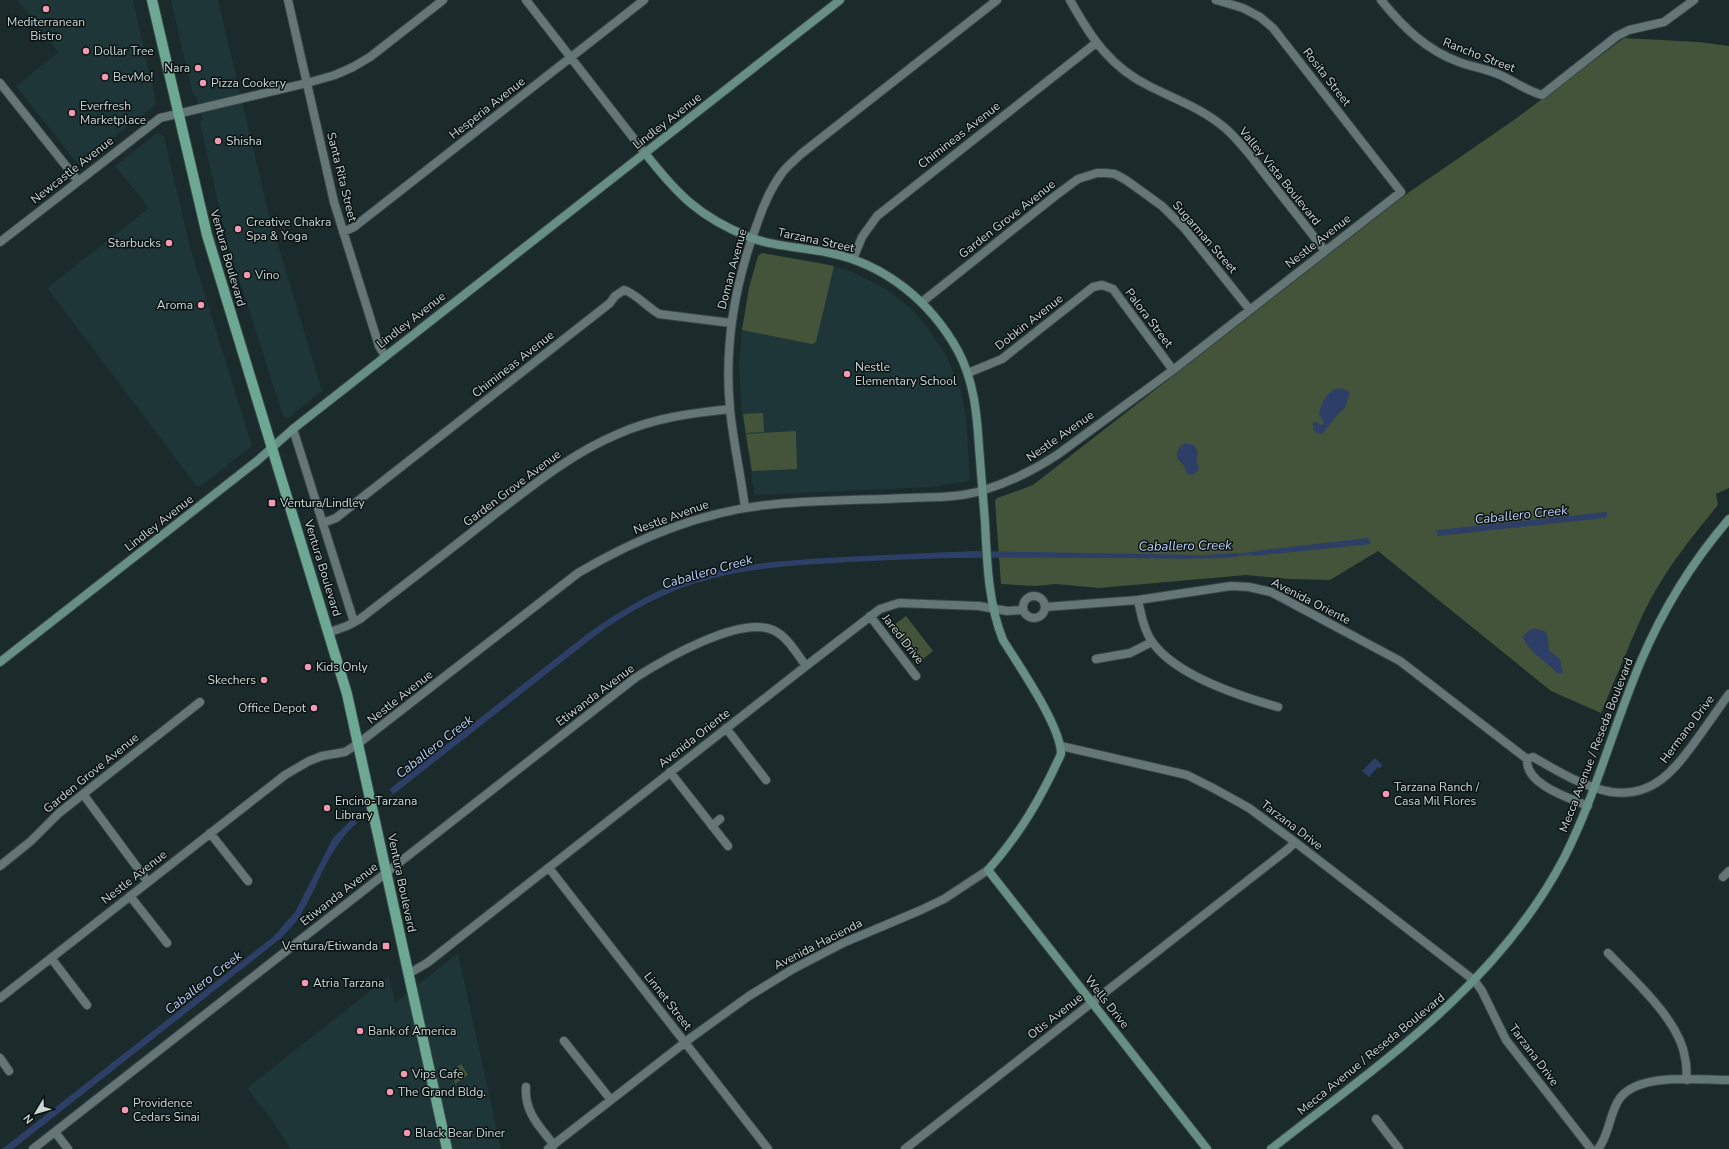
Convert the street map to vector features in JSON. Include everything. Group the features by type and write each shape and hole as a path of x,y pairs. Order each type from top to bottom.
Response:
{"main road":[{"name":"Ventura Boulevard","path":"152,0 207,235 271,448 330,632 347,694 359,743 447,1149"}],"street":[{"name":"Santa Rita Street","path":"288,0 334,202 379,346 385,356"},
{"name":"Newcastle Avenue","path":"0,242 155,121 178,113 335,75 370,57 443,0"},
{"name":"Tarzana Street","path":"526,0 570,58 676,191 700,212 724,226 751,238 830,253 853,259 875,268 892,278 922,302 946,331 968,373 973,393 977,418 993,608"},
{"name":"Hesperia Avenue","path":"343,232 354,227 644,0"},
{"name":"Lindley Avenue","path":"0,662 385,356 840,0"},
{"name":"Doman Avenue","path":"745,508 730,409 728,364 731,322 738,287 751,238 766,199 783,172 797,158 997,0"},
{"name":"Valley Vista Boulevard","path":"1070,0 1086,30 1096,43 1125,72 1149,87 1199,110 1226,129 1251,156 1325,251"},
{"name":"Rosita Street","path":"1216,0 1243,8 1260,16 1273,28 1401,192"},
{"name":"Rancho Street","path":"1382,0 1395,18 1414,36 1432,49 1458,62 1499,74 1538,94 1545,93 1617,36 1630,30 1664,22 1694,0"},
{"name":"Chimineas Avenue","path":"853,259 862,237 877,216 1096,43"},
{"path":"0,83 78,181"},
{"name":"Garden Grove Avenue","path":"922,302 1048,201 1078,180 1097,173 1115,174"},
{"name":"Sugarman Street","path":"1115,174 1126,180 1162,206 1185,229 1250,310"},
{"name":"Nestle Avenue","path":"0,998 295,768 322,756 345,752 359,743 578,573 613,553 646,537 690,521 745,508 776,504 946,497 983,491 1023,475 1057,455 1173,370 1401,192"},
{"name":"Palora Street","path":"1102,285 1113,289 1173,370"},
{"name":"Dobkin Avenue","path":"968,373 1002,359 1093,287 1102,285"},
{"name":"Chimineas Avenue","path":"323,523 342,513 610,303 615,296 624,290 630,291 659,314 731,322"},
{"name":"Garden Grove Avenue","path":"330,632 354,622 549,472 585,449 619,433 651,422 687,414 730,409"},
{"name":"Ventura Boulevard","path":"293,429 354,622"},
{"name":"Mecca Avenue / Reseda Boulevard","path":"1271,1149 1417,1035 1475,981 1508,943 1539,900 1565,855 1588,806 1640,663 1655,631 1686,574 1729,519"},
{"name":"Avenida Oriente","path":"408,974 427,963 870,616 880,609 899,604 979,606 1007,611 1023,610 1029,617 1036,618 1043,613 1045,607 1138,600 1231,586 1249,587 1271,592 1400,661 1527,759 1527,764 1537,781 1555,792 1588,806"},
{"path":"1023,610 1026,600 1032,596 1042,600 1045,607"},
{"path":"1138,600 1146,631 1152,642 1165,657 1180,668 1238,696 1278,707"},
{"path":"993,608 997,626 1003,640 1051,720 1061,746"},
{"name":"Jared Drive","path":"870,616 916,676"},
{"name":"Etiwanda Avenue","path":"33,1149 634,678 663,660 704,642 744,628 764,626 775,630 782,636 806,666"},
{"path":"1096,659 1130,653 1152,642"},
{"name":"Hermano Drive","path":"1595,788 1616,792 1636,791 1654,785 1666,777 1678,764 1729,694"},
{"name":"Garden Grove Avenue","path":"0,866 31,841 59,813 200,702"},
{"path":"726,728 766,780"},
{"name":"Tarzana Drive","path":"1061,746 1187,775 1249,808 1295,842 1475,981 1482,991 1506,1040 1591,1149"},
{"name":"Avenida Hacienda","path":"526,1088 527,1104 532,1116 551,1147 723,1013 793,969 843,943 944,899 988,870 1018,833 1034,808 1061,754 1061,746"},
{"name":"Avenida Oriente","path":"1527,759 1533,757 1563,774 1595,788"},
{"path":"670,772 728,846"},
{"path":"83,794 148,882"},
{"path":"712,826 720,819"},
{"path":"210,833 248,881"},
{"name":"Otis Avenue","path":"905,1149 1295,842"},
{"name":"Linnet Street","path":"548,868 768,1149"},
{"name":"Wells Drive","path":"988,870 1207,1149"},
{"path":"130,896 167,943"},
{"path":"1608,953 1651,998 1672,1026 1680,1041 1685,1058 1687,1080"},
{"path":"51,958 87,1005"},
{"path":"564,1041 610,1100"},
{"path":"0,1058 10,1070"},
{"path":"1598,1149 1605,1140 1620,1098 1631,1089 1644,1082 1668,1080 1729,1080"},
{"path":"1376,1119 1399,1149"},
{"path":"55,1132 68,1149"}],"shaded area":[{"path":"17,0 133,0 156,102 153,107 79,164 16,86 58,52"},
{"path":"171,0 218,0 268,211 322,391 288,418 283,416 227,241 200,124 202,119 197,98 193,95"},
{"path":"157,133 164,137 190,247 252,446 198,488 47,288 149,208 115,166"},
{"name":"Nestle Elementary School","path":"762,253 819,262 848,270 883,287 912,309 925,324 946,355 961,391 966,417 969,481 932,487 755,495 741,407 739,362 742,330 749,288 758,256"},
{"path":"458,953 501,1149 290,1149 274,1123 247,1088 389,976 395,1003"}],"green space":[{"path":"1624,38 1698,42 1729,46 1729,488 1716,494 1718,505 1677,557 1651,599 1637,626 1601,713 1551,691 1378,551 1330,580 1289,579 1246,575 1099,588 1056,584 1035,586 1001,584 995,501 997,498 1033,485 1405,195 1514,120"},
{"path":"762,253 834,266 816,342 812,344 742,330 749,288 758,256"},
{"path":"763,413 764,432 746,433 743,414"},
{"path":"796,431 797,469 752,471 746,434"},
{"path":"906,616 933,651 918,663 890,628"},
{"path":"461,1064 468,1075 455,1084 452,1071"}],"water":[{"path":"1338,388 1347,390 1350,393 1345,408 1338,414 1323,433 1319,434 1313,430 1313,423 1316,422 1321,425 1324,423 1319,414 1321,406 1327,395"},
{"path":"1186,443 1194,445 1198,452 1196,461 1199,466 1198,471 1192,475 1186,473 1184,466 1177,458 1178,449"},
{"path":"1607,512 1607,517 1595,519 1437,536 1437,530"},
{"path":"1368,538 1371,544 1252,556 1252,552 1263,550"},
{"path":"976,551 1202,555 1238,553 1238,557 1189,559 947,558 812,564 734,573 696,583 668,593 641,606 591,639 357,823 347,833 331,855 300,916 280,939 13,1149 2,1149 273,937 295,912 333,838 353,818 587,634 610,618 646,597 672,585 720,570 754,564 807,559"},
{"path":"1535,628 1546,632 1549,650 1560,659 1563,673 1557,673 1529,648 1523,637 1528,631"},
{"path":"1375,758 1383,766 1380,768 1378,767 1369,777 1362,771"}],"pier":[{"path":"389,789 393,794 357,823 353,818"}],"waterway":[{"name":"Caballero Creek","path":"1236,555 1255,553"}],"place":[{"name":"Mediterranean Bistro","path":"46,9"},
{"name":"Dollar Tree","path":"86,51"},
{"name":"Nara","path":"198,68"},
{"name":"BevMo!","path":"105,77"},
{"name":"Pizza Cookery","path":"203,83"},
{"name":"Everfresh Marketplace","path":"72,113"},
{"name":"Shisha","path":"218,141"},
{"name":"Creative Chakra Spa & Yoga","path":"238,229"},
{"name":"Starbucks","path":"169,243"},
{"name":"Vino","path":"247,275"},
{"name":"Aroma","path":"201,305"},
{"name":"Nestle Elementary School","path":"847,374"},
{"name":"Ventura/Lindley","path":"272,503"},
{"name":"Kids Only","path":"308,667"},
{"name":"Skechers","path":"264,680"},
{"name":"Office Depot","path":"314,708"},
{"name":"Tarzana Ranch / Casa Mil Flores","path":"1386,794"},
{"name":"Encino-Tarzana Library","path":"327,808"},
{"name":"Ventura/Etiwanda","path":"386,946"},
{"name":"Atria Tarzana","path":"305,983"},
{"name":"Bank of America","path":"360,1031"},
{"name":"Vips Cafe","path":"404,1074"},
{"name":"The Grand Bldg.","path":"390,1092"},
{"name":"Providence Cedars Sinai","path":"125,1110"},
{"name":"Black Bear Diner","path":"407,1133"}]}
